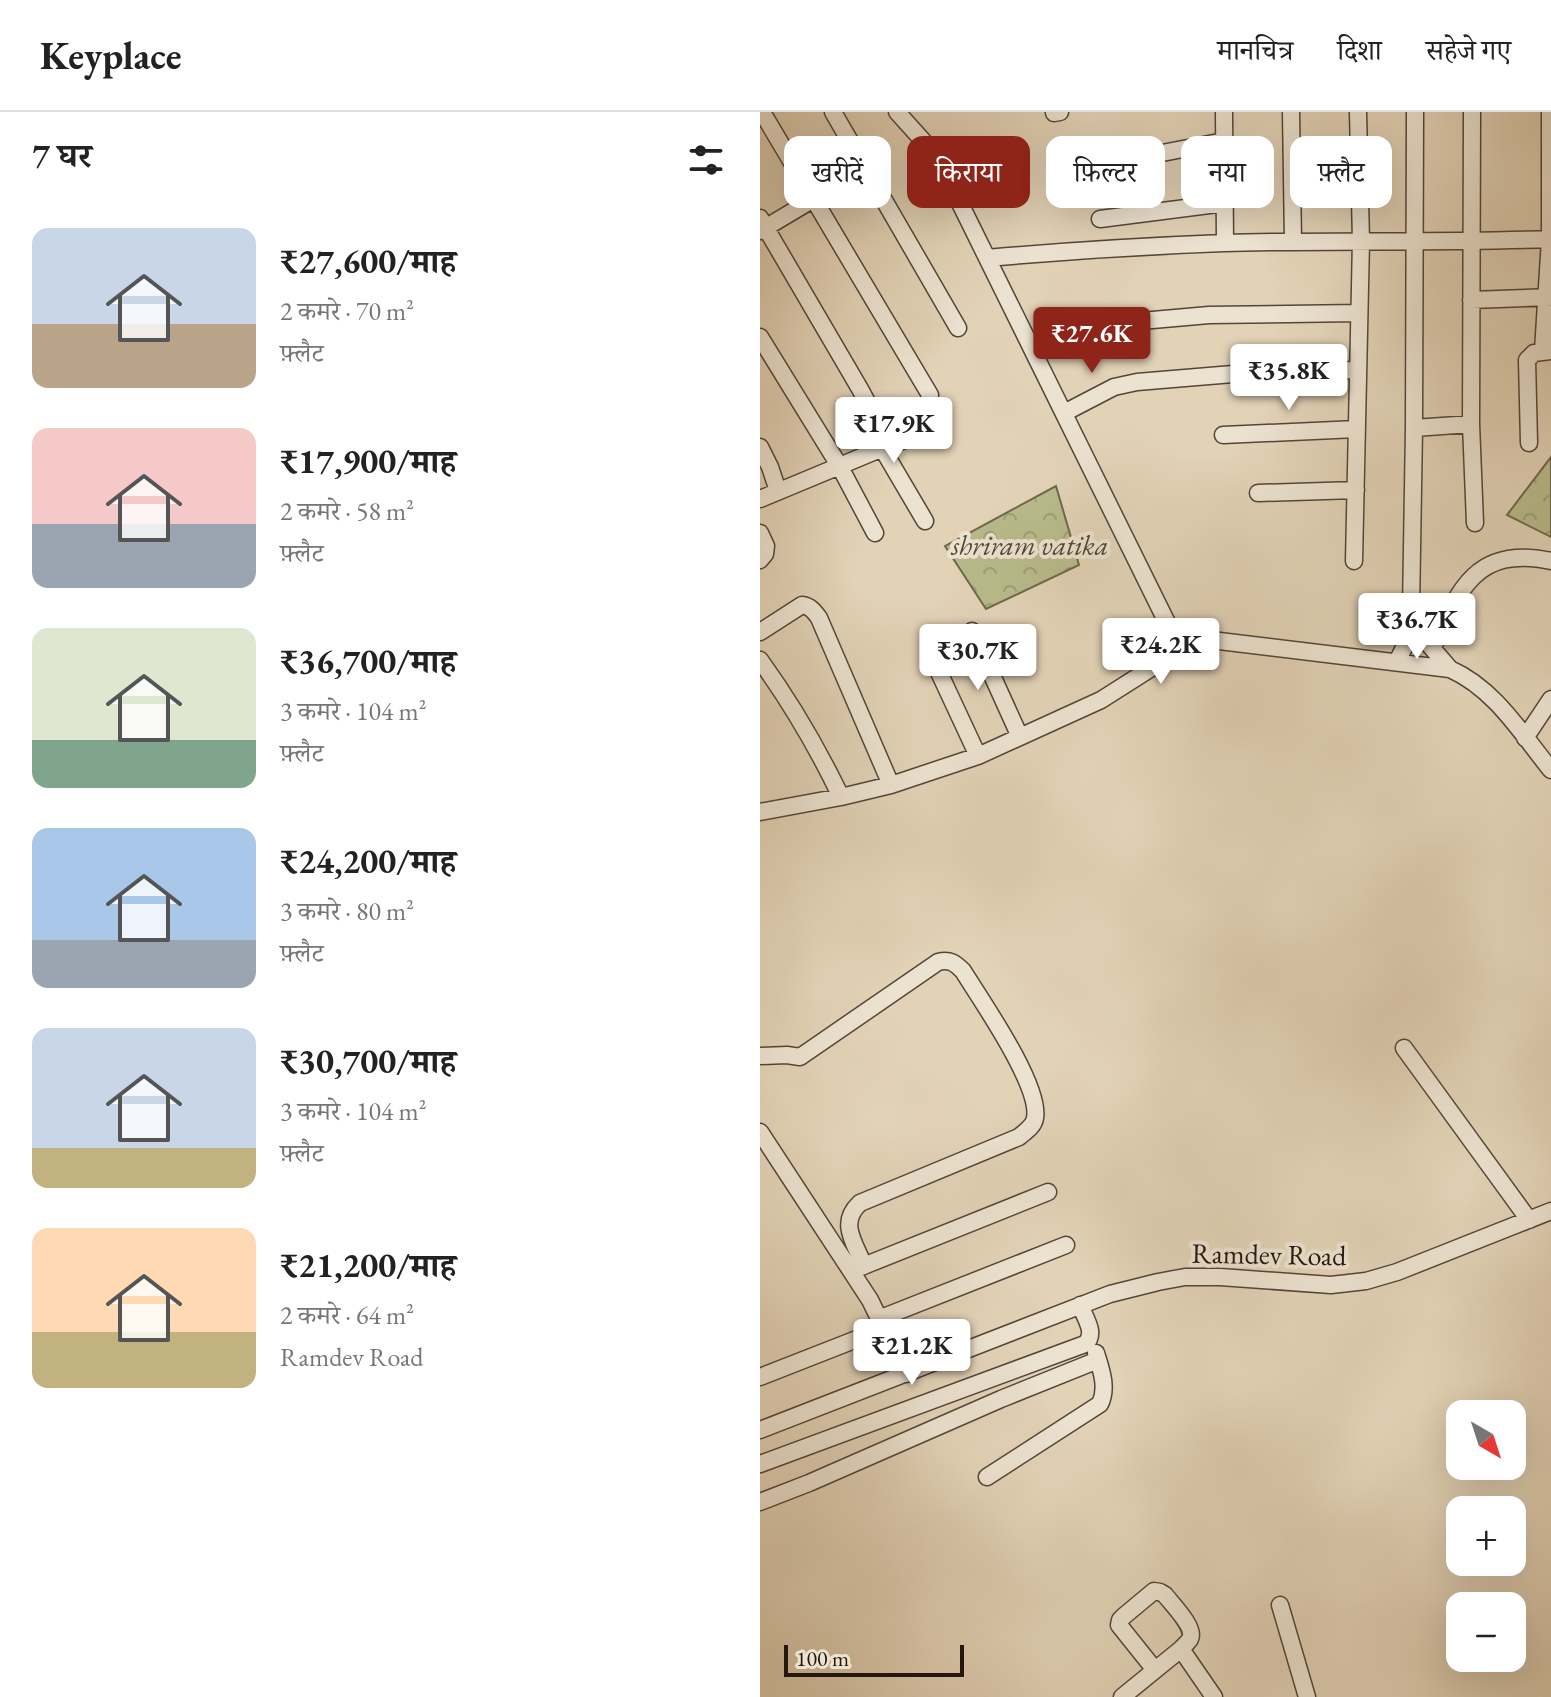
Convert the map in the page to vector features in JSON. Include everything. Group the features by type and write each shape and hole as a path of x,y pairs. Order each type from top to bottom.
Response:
{"street":[{"path":"762,112 784,148"},
{"path":"833,112 848,136"},
{"path":"897,112 934,153 1181,651"},
{"path":"1224,112 1224,136"},
{"path":"1291,112 1293,242"},
{"path":"1354,561 1361,241 1358,112"},
{"path":"1397,662 1414,627 1411,601 1415,112"},
{"path":"1472,112 1471,424 1475,523"},
{"path":"1529,443 1527,360 1534,353 1547,351 1550,112"},
{"path":"795,208 762,225 860,389 925,521"},
{"path":"820,208 930,395"},
{"path":"890,208 958,328"},
{"path":"1100,219 1186,208"},
{"path":"1225,208 1225,243"},
{"path":"987,258 1225,243 1550,239"},
{"path":"1471,300 1549,297"},
{"path":"1034,353 1096,325 1209,315 1359,313"},
{"path":"760,337 840,467 875,533"},
{"path":"1064,413 1114,387 1137,382 1245,373 1358,370"},
{"path":"1414,428 1471,424"},
{"path":"760,499 886,446 935,429"},
{"path":"1223,435 1357,429"},
{"path":"760,447 778,491"},
{"path":"1258,493 1356,490"},
{"path":"760,533 766,546 760,560"},
{"path":"1433,648 1453,603 1480,570 1500,560 1515,557 1531,556 1551,561"},
{"path":"760,632 802,605 813,610 891,785"},
{"path":"1414,627 1450,669"},
{"path":"972,631 1020,737"},
{"path":"760,812 891,785 978,756 1101,700 1164,660 1211,640 1450,669 1470,679 1492,697 1551,770"},
{"path":"931,655 978,756"},
{"path":"760,660 801,721 841,797"},
{"path":"1525,738 1551,699"},
{"path":"760,1056 800,1057 944,960 951,961 963,971 1017,1061 1035,1105 1033,1124 1019,1137 860,1203 853,1210 848,1227 858,1269"},
{"path":"1404,1048 1529,1220"},
{"path":"760,1132 858,1269 906,1374"},
{"path":"858,1269 1048,1192"},
{"name":"Ramdev Road","path":"760,1430 906,1374 1087,1325 1110,1294 1185,1277 1331,1285 1366,1281 1397,1272 1551,1211"},
{"path":"760,1377 1066,1245"},
{"path":"987,1477 1100,1404 1104,1389 1087,1325"},
{"path":"760,1464 1071,1350 1087,1325"},
{"path":"760,1502 1098,1360"},
{"path":"1122,1697 1181,1649 1190,1640 1189,1626 1165,1595 1154,1591 1124,1616 1119,1625 1155,1670"},
{"path":"1280,1605 1307,1697"},
{"path":"1181,1649 1214,1697"}],"green space":[{"path":"1551,457 1551,537 1507,515"},
{"name":"shriram vatika","path":"1056,486 1079,565 986,609 945,546"}]}
